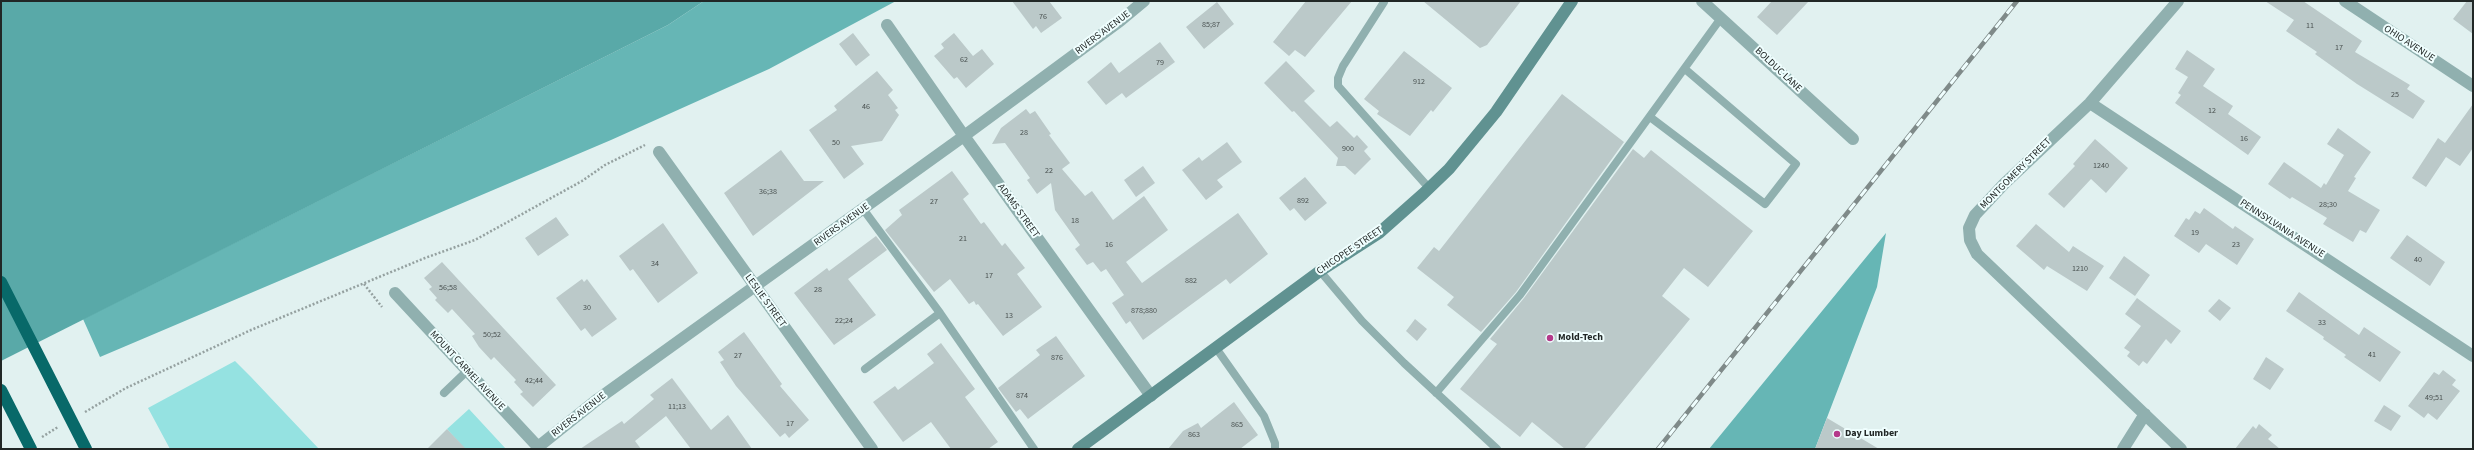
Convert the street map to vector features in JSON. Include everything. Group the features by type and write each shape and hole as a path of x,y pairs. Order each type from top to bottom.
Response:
{"highway":[{"path":"1,282 86,449"},
{"path":"1,390 31,449"}],"main road":[{"name":"CHICOPEE STREET","path":"1078,449 1320,271 1379,233 1429,188 1449,169 1496,112 1572,1"}],"street":[{"name":"RIVERS AVENUE","path":"539,448 598,400 964,136 1120,21 1144,1"},
{"name":"BOLDUC LANE","path":"1702,1 1853,139"},
{"name":"MONTGOMERY STREET","path":"2178,1 2090,103 2004,184 1975,215 1969,228 1970,240 1982,259 2181,449"},
{"name":"OHIO AVENUE","path":"2345,1 2473,86"},
{"name":"ADAMS STREET","path":"887,25 964,136 1151,396"},
{"name":"PENNSYLVANIA AVENUE","path":"2090,103 2473,356"},
{"name":"LESLIE STREET","path":"659,152 755,288 872,449"},
{"name":"MOUNT CARMEL AVENUE","path":"395,293 539,448"},
{"path":"2123,449 2145,414"}],"lane":[{"path":"1384,2 1343,66 1338,78 1338,86 1429,188"},
{"path":"1436,393 1520,295 1721,18"},
{"path":"1650,117 1765,204 1796,164 1685,69"},
{"path":"863,209 940,313 1034,449"},
{"path":"1320,271 1362,321 1436,393 1497,449"},
{"path":"865,369 940,313"},
{"path":"1216,348 1264,416 1273,438 1274,449"},
{"path":"444,393 467,371"}],"path":[{"path":"80,415 126,388 251,330 426,258 475,240 582,181 605,165 647,144"},
{"path":"364,284 382,307"},
{"path":"40,438 60,426"}],"shaded area":[{"path":"1,1 704,1 668,25 1,361"},
{"path":"704,1 896,1 769,69 611,140 100,357 83,319 668,25"},
{"path":"1886,233 1877,287 1815,449 1709,449"},
{"path":"235,361 319,449 170,449 148,408"},
{"path":"469,409 506,449 465,449 447,429"}],"building":[{"path":"1012,1 1049,1 1062,18 1041,33 1036,26 1033,29"},
{"path":"1306,1 1352,1 1305,57 1295,50 1289,56 1273,42"},
{"path":"1423,1 1521,1 1487,45 1480,48"},
{"path":"1772,1 1809,1 1777,35 1757,17"},
{"path":"2265,1 2303,1 2362,41 2355,52 2410,85 2407,89 2425,101 2413,119 2357,84 2315,54 2317,52 2286,31 2294,20"},
{"path":"2467,1 2473,1 2473,34 2453,19"},
{"path":"1217,2 1234,24 1204,49 1186,27"},
{"path":"853,33 870,55 856,66 839,44"},
{"path":"954,33 973,56 982,49 994,64 966,88 957,77 954,79 934,56 944,48 941,44"},
{"path":"1160,42 1175,62 1126,98 1122,93 1106,105 1087,82 1111,62 1119,73"},
{"path":"2187,50 2215,69 2203,86 2233,106 2228,114 2261,137 2248,155 2175,103 2181,95 2178,93 2188,77 2175,69"},
{"path":"1404,51 1452,88 1433,112 1431,110 1410,136 1377,114 1379,111 1364,99"},
{"path":"1286,61 1315,91 1304,101 1330,127 1337,121 1354,138 1357,135 1368,147 1364,151 1371,159 1355,175 1345,166 1336,166 1338,158 1294,111 1292,112 1264,83"},
{"path":"877,71 893,90 888,95 898,108 895,110 899,115 882,141 851,146 864,164 844,179 809,130 837,110 834,106"},
{"path":"1562,94 1624,142 1516,292 1481,332 1447,305 1454,297 1417,268 1434,247 1439,251"},
{"path":"2473,104 2473,148 2460,166 2446,157 2426,187 2412,178 2438,138 2445,143"},
{"path":"1026,109 1030,114 1035,111 1051,134 1049,135 1070,163 1062,169 1085,196 1092,191 1113,220 1144,196 1168,230 1126,262 1142,283 1238,213 1268,254 1230,284 1226,279 1143,340 1130,321 1126,324 1112,303 1124,295 1106,269 1101,272 1093,262 1087,265 1075,249 1080,245 1055,210 1051,183 1037,194 1027,180 1030,178 1005,143 992,144 1001,128"},
{"path":"2338,128 2371,152 2354,177 2356,178 2348,191 2380,210 2366,233 2360,230 2353,242 2323,224 2327,218 2292,197 2290,199 2268,184 2284,162 2321,188 2324,183 2326,185 2344,155 2327,144"},
{"path":"2095,139 2128,168 2106,193 2091,179 2064,208 2048,194 2075,166 2073,164"},
{"path":"1227,142 1242,162 1217,180 1223,187 1206,200 1182,170 1199,157 1202,161"},
{"name":"Mold-Tech","path":"1633,149 1644,158 1651,150 1753,231 1708,287 1684,268 1662,296 1690,319 1584,449 1565,449 1532,422 1520,437 1460,389 1497,344 1490,339 1524,298"},
{"path":"781,150 804,181 824,181 753,236 724,193"},
{"path":"1143,166 1155,183 1136,197 1124,180"},
{"path":"952,171 969,194 963,199 981,224 984,222 1002,246 1005,243 1025,268 1017,274 1042,307 1003,336 978,304 976,305 974,301 969,304 950,279 934,292 885,230 902,215 899,210"},
{"path":"1305,177 1327,203 1305,221 1294,208 1290,211 1279,198"},
{"path":"2204,208 2233,229 2235,226 2254,239 2237,265 2206,244 2199,253 2174,236 2186,218 2189,220 2195,211 2200,214"},
{"path":"556,217 569,235 538,256 525,238"},
{"path":"663,223 698,273 658,303 633,269 630,271 619,256"},
{"path":"2036,224 2069,252 2073,246 2104,266 2087,291 2047,266 2044,270 2016,246"},
{"path":"2407,235 2445,262 2430,286 2390,258"},
{"path":"876,236 887,250 848,279 876,315 834,345 794,293 827,268 829,271"},
{"path":"2124,256 2150,275 2135,296 2109,278"},
{"path":"442,262 556,385 533,407 520,394 523,392 514,382 516,380 494,357 491,360 479,347 472,336 475,334 452,309 448,313 435,300 437,298 429,289 432,287 424,278"},
{"path":"582,279 584,282 587,279 617,319 592,337 585,328 581,331 556,298"},
{"path":"2299,292 2359,335 2364,327 2401,352 2380,382 2344,357 2346,355 2323,339 2324,337 2286,311"},
{"path":"2137,298 2181,331 2171,344 2166,339 2147,364 2143,361 2139,366 2127,356 2130,352 2124,348 2141,326 2125,314"},
{"path":"2219,299 2231,308 2220,321 2208,311"},
{"path":"1415,319 1427,329 1417,341 1406,331"},
{"path":"744,332 782,384 780,386 809,420 789,438 785,433 780,437 736,386 720,362 724,360 718,352"},
{"path":"1056,336 1085,376 1028,419 1020,409 1016,412 998,388 1040,355 1036,350"},
{"path":"941,343 975,389 965,397 998,442 988,449 951,449 931,422 903,442 873,402 895,386 898,390 934,363 927,354"},
{"path":"2266,357 2284,369 2270,390 2253,379"},
{"path":"2443,370 2456,380 2452,385 2460,391 2437,420 2428,413 2424,418 2408,406 2434,372 2439,375"},
{"path":"672,378 711,430 728,415 752,449 691,449 666,416 635,441 641,449 580,449 622,421 624,424 654,399 650,395"},
{"path":"1234,402 1258,435 1240,449 1168,449 1183,431 1198,423 1201,428"},
{"path":"2384,405 2401,416 2391,431 2374,421"},
{"name":"Day Lumber","path":"1827,418 1879,449 1815,449"},
{"path":"2259,424 2272,435 2268,439 2280,449 2235,449 2253,426 2256,429"},
{"path":"447,429 466,449 427,449"}],"railway":[{"path":"1658,449 2017,1"}],"place":[{"name":"Mold-Tech","path":"1550,338"},
{"name":"Day Lumber","path":"1837,434"}]}
